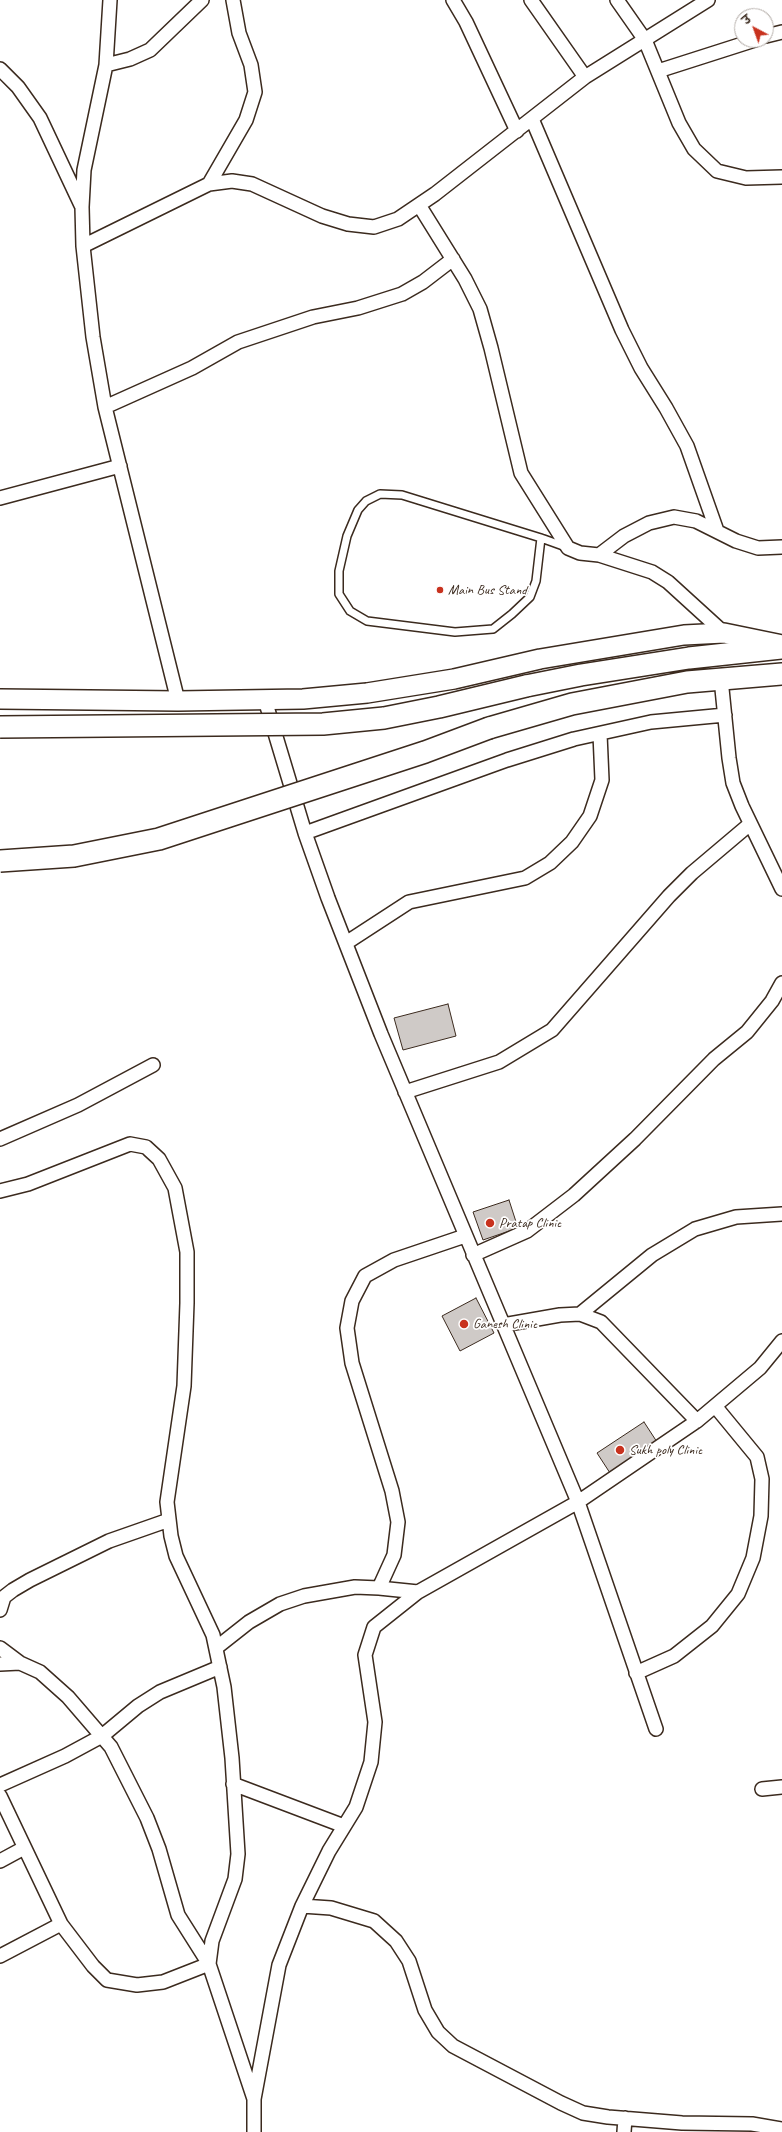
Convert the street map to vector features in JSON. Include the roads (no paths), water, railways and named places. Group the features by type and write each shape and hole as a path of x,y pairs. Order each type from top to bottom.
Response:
{"main road":[{"path":"0,727 322,724 384,718 581,675 689,658 782,646"},
{"path":"0,861 74,856 159,838 426,752 489,728 572,704 687,682 782,674"}],"street":[{"path":"110,0 106,65 84,170 82,207 83,246 93,338 105,407 178,701"},
{"path":"106,65 130,59 150,50 202,0"},
{"path":"209,184 246,120 254,92 251,65 239,33 233,0"},
{"path":"453,0 466,22 517,131"},
{"path":"531,0 585,77"},
{"path":"617,0 645,40 679,123 694,149 717,171 746,178 782,177"},
{"path":"83,246 209,184 232,181 252,184 322,216 348,224 374,227 398,220 517,131 585,77 708,0"},
{"path":"658,71 734,47"},
{"path":"0,68 18,87 40,118 82,207"},
{"path":"532,119 625,336 641,368 666,408 687,446 717,531"},
{"path":"419,205 453,259 480,309 491,348 521,473 568,548 574,552 599,555 652,572 668,582 724,633"},
{"path":"105,407 192,368 238,342 313,317 358,308 402,294 423,282 453,259"},
{"path":"0,498 120,466"},
{"path":"599,555 624,536 649,523 674,516 696,521 736,541 758,548 782,547"},
{"path":"0,699 178,701 265,700 367,693 454,679 540,659 684,635 724,633 782,646"},
{"path":"721,679 728,758 734,783 750,824 782,889"},
{"path":"265,700 305,833 346,942 405,1092 578,1502 656,1729"},
{"path":"305,833 507,760 574,739 651,722 725,715"},
{"path":"346,942 409,902 526,878 550,863 572,842 590,816 602,780 600,734"},
{"path":"405,1092 499,1062 552,1030 641,930 669,896 692,873 750,824"},
{"path":"473,1255 527,1231 574,1195 635,1139 714,1059 747,1032 772,1001 782,983"},
{"path":"0,1139 78,1105 153,1065"},
{"path":"0,1191 28,1184 130,1144 146,1146 159,1159 175,1188 187,1252 187,1303 184,1386 169,1480 167,1502 176,1556 214,1635 220,1667 234,1784 238,1854 235,1879 212,1941 209,1964"},
{"path":"580,1314 652,1255 695,1229 736,1216 782,1214"},
{"path":"379,1588 394,1555 398,1522 392,1491 352,1363 347,1328 352,1300 365,1276 394,1260 466,1236"},
{"path":"503,1325 560,1315 580,1314 601,1322 697,1421"},
{"path":"254,2132 254,2099 279,1965 302,1906 330,1851 356,1807 371,1762 375,1722 365,1655 374,1627 418,1592 578,1502 697,1421 760,1368 782,1341"},
{"path":"636,1673 674,1656 712,1626 738,1594 753,1558 761,1516 762,1479 757,1457 715,1406"},
{"path":"0,1610 4,1597 30,1580 109,1541 169,1520"},
{"path":"216,1648 249,1622 280,1604 304,1596 355,1587 418,1592"},
{"path":"0,1648 20,1663 40,1672 68,1697 102,1736 118,1761 147,1818 159,1849 178,1915 209,1964 254,2099"},
{"path":"0,1664 20,1663"},
{"path":"0,1785 65,1756 102,1736 132,1710 160,1692 220,1667"},
{"path":"234,1784 344,1826"},
{"path":"762,1789 782,1787"},
{"path":"0,1796 61,1924 93,1966 107,1980 137,1985 163,1982 209,1964"},
{"path":"0,1861 24,1848"},
{"path":"302,1906 331,1908 374,1921 396,1941 409,1961 425,2010 438,2032 453,2046 583,2112 624,2118 682,2123 752,2124 782,2129"},
{"path":"0,1956 61,1924"},
{"path":"624,2118 624,2132"}],"lane":[{"path":"541,538 536,582 530,597 493,629 455,632 367,621 350,611 339,594 339,570 347,536 358,510 366,501 380,494 402,494 541,538 568,548"}],"place":[{"name":"Main Bus Stand","path":"440,590"},
{"name":"Pratap Clinic","path":"490,1223"},
{"name":"Ganesh Clinic","path":"464,1324"},
{"name":"Sukh poly Clinic","path":"620,1450"}]}
